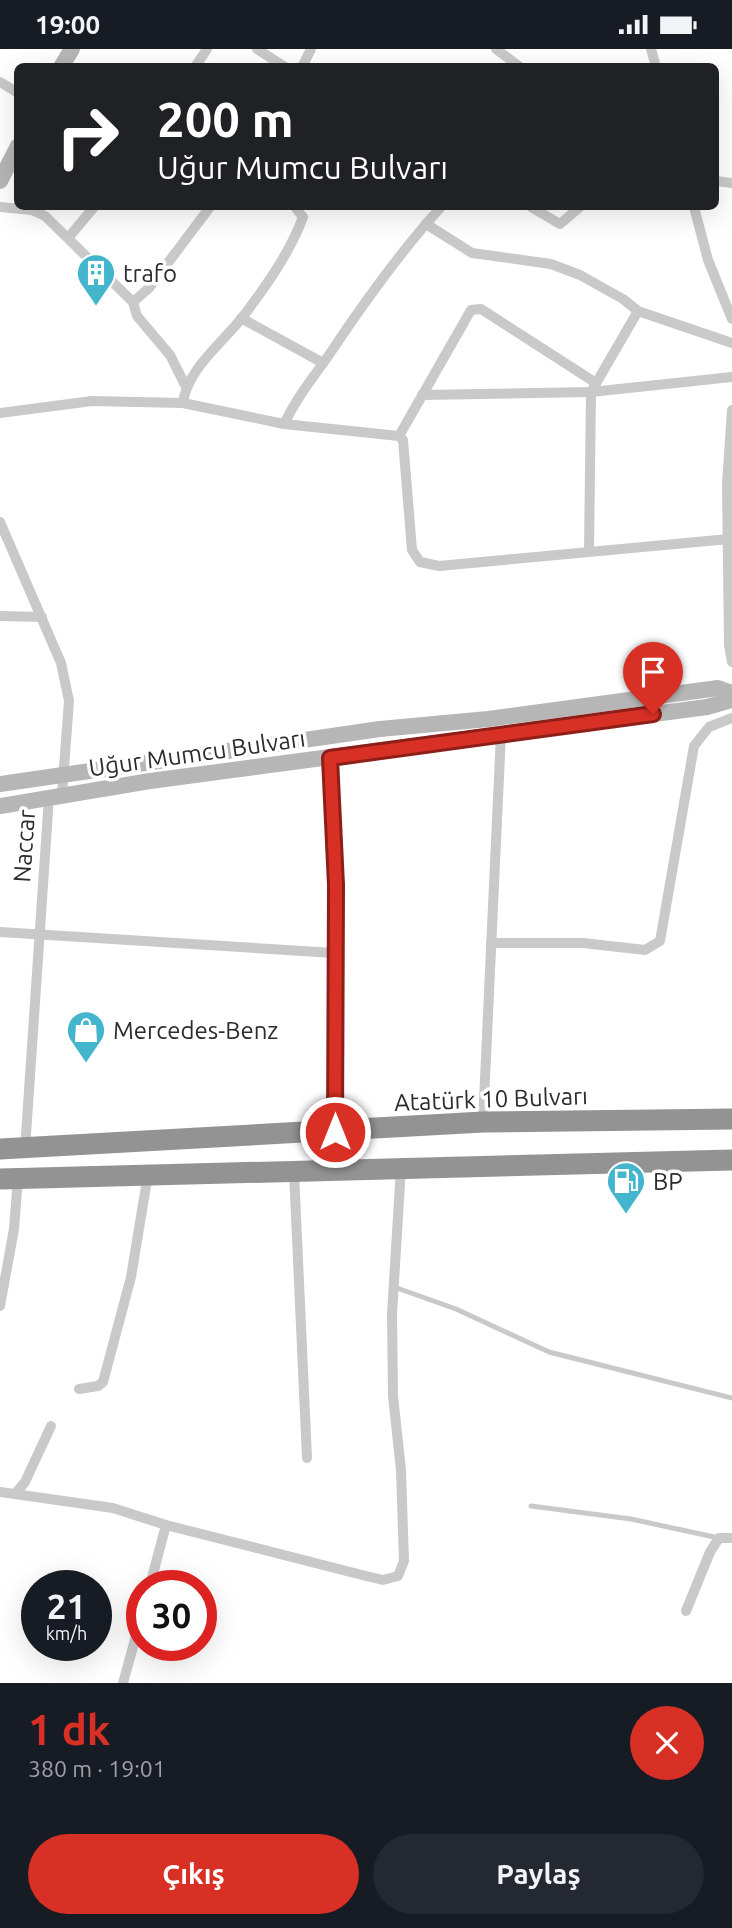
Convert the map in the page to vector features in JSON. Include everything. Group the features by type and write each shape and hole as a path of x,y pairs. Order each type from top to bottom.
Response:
{"highway":[{"name":"Atatürk 10 Bulvarı","path":"0,1149 483,1122 732,1119"},
{"path":"9,1178 732,1160"}],"street":[{"path":"257,49 279,63"},
{"path":"496,49 512,63"},
{"path":"0,181 14,154"},
{"path":"32,210 45,216 69,237 133,302 137,316 170,355 186,385"},
{"path":"69,237 92,210"},
{"path":"133,302 149,288 208,210"},
{"path":"184,403 186,385 242,319 297,234 303,217 297,210"},
{"path":"284,424 302,389 381,278 438,210"},
{"path":"536,210 560,223 576,210"},
{"path":"695,210 708,260 732,319"},
{"path":"426,224 472,253 551,264 580,275 623,299 638,311 732,343"},
{"path":"399,436 471,310 481,309 593,388"},
{"path":"589,550 593,388 638,311"},
{"path":"242,319 323,363"},
{"path":"422,395 593,388 732,377"},
{"path":"0,413 92,401 184,403 284,424 399,436 403,440 412,550 420,562 439,566 730,532"},
{"path":"732,410 727,484 730,532 729,645 732,662"},
{"name":"Naccar","path":"0,521 61,663 69,701 64,773 56,796 39,933 25,1149"},
{"path":"0,616 42,617"},
{"name":"Uğur Mumcu Bulvarı","path":"0,784 380,729 488,719 719,688 732,693"},
{"name":"Uğur Mumcu Bulvarı","path":"0,806 706,706 732,700"},
{"path":"491,943 583,943 645,950 660,941 694,746 709,727 732,718"},
{"path":"483,1122 501,734"},
{"path":"330,758 336,885 335,1132"},
{"path":"0,932 334,953"},
{"path":"0,1492 113,1508 166,1525 383,1580 398,1576 404,1562 401,1470 393,1396 394,1287 401,1168"},
{"path":"294,1171 307,1458"},
{"path":"79,1389 98,1386 103,1381 131,1277 148,1174"},
{"path":"0,1306 14,1229 9,1178"},
{"path":"16,1493 25,1482 51,1426"},
{"path":"153,1570 166,1525"},
{"path":"686,1611 710,1552 719,1538 732,1538"},
{"path":"123,1683 129,1661"}],"lane":[{"path":"394,1287 456,1309 548,1352 732,1398"},
{"path":"531,1506 631,1519 719,1538"}],"place":[{"name":"trafo","path":"96,307"},
{"name":"Mercedes-Benz","path":"86,1064"},
{"name":"BP","path":"626,1215"}],"route":[{"path":"335,1132 336,885 330,758 653,714"}]}
